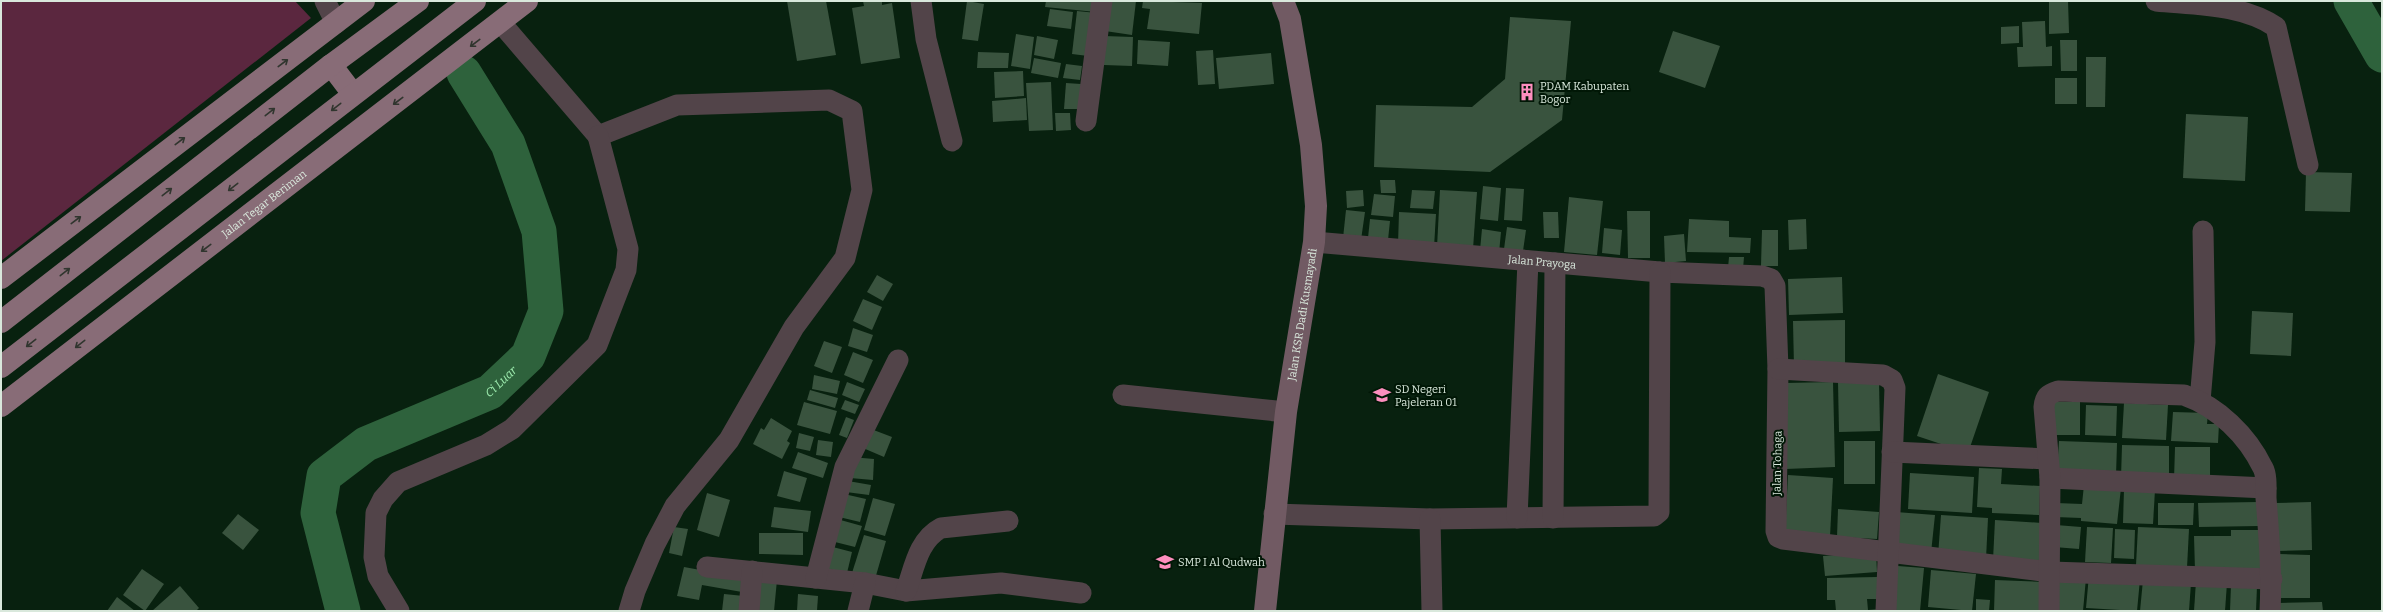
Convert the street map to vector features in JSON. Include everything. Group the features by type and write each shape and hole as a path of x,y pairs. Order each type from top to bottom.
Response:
{"main road":[{"path":"1,278 364,1"},
{"path":"1,322 331,65 418,1"},
{"path":"1,366 475,1"},
{"name":"Jalan Tegar Beriman","path":"1,406 105,324 501,23 527,1"},
{"name":"Jalan KSR Dadi Kusmayadi","path":"1265,611 1274,514 1286,412 1314,242 1316,206 1311,145 1289,7"},
{"path":"331,65 353,94"},
{"path":"40,248 46,286"},
{"path":"105,324 114,278"}],"street":[{"path":"325,1 336,23"},
{"path":"921,1 926,39 952,141"},
{"path":"1086,121 1102,1"},
{"path":"2156,1 2232,9 2264,18 2276,27 2308,165"},
{"path":"399,611 378,576 374,557 376,513 383,499 398,482 486,445 512,429 597,345 626,270 628,249 598,136 501,23"},
{"path":"598,136 677,105 829,100 852,111 862,190 845,258 794,327 729,440 675,506 655,544 635,591 630,611"},
{"path":"2200,401 2205,342 2203,231"},
{"name":"Jalan Prayoga","path":"1314,242 1660,272 1762,276 1771,279"},
{"path":"1517,518 1528,261"},
{"path":"1553,518 1555,263"},
{"path":"1274,514 1430,519 1646,517 1658,512 1660,272"},
{"name":"Jalan Tohaga","path":"1771,279 1775,286 1778,369 1776,531 1778,537 1783,539 1887,553"},
{"path":"816,578 845,467 898,360"},
{"path":"1778,369 1883,375 1892,380 1895,388 1887,553 1886,611"},
{"path":"2049,611 2049,469 2044,407 2045,400 2049,394 2058,391 2184,396 2200,401 2218,412 2243,439 2264,469 2272,579 2270,611"},
{"path":"1123,395 1286,412"},
{"path":"1892,452 2049,469 2266,488"},
{"path":"1430,519 1432,611"},
{"path":"906,591 917,556 934,531 941,528 1008,521"},
{"path":"1887,553 2050,572 2272,579"},
{"path":"707,567 865,583 906,591 1001,584 1081,593"},
{"path":"749,611 752,571"},
{"path":"858,611 865,583"}],"shaded area":[{"path":"1,1 295,1 311,18 1,261"}],"building":[{"path":"787,1 826,1 836,55 797,61"},
{"path":"863,1 882,1 882,5 892,3 900,58 861,64 852,8 864,6"},
{"path":"967,1 984,4 978,41 962,39"},
{"path":"1046,1 1097,1 1096,12 1045,7"},
{"path":"1108,1 1136,1 1132,35 1105,31"},
{"path":"1143,1 1202,3 1199,34 1147,29 1150,9 1142,8"},
{"path":"2049,1 2068,1 2069,33 2049,34"},
{"path":"1050,9 1073,12 1071,29 1047,26"},
{"path":"1077,11 1097,13 1088,56 1072,54"},
{"name":"PDAM Kabupaten Bogor","path":"1510,17 1571,21 1562,120 1490,172 1374,167 1376,105 1472,107 1505,79"},
{"path":"2045,21 2046,47 2052,46 2052,66 2018,67 2017,47 2023,47 2022,22"},
{"path":"2019,26 2019,43 2001,44 2001,27"},
{"path":"1673,31 1720,46 1705,88 1659,72"},
{"path":"1016,34 1034,37 1030,69 1011,66"},
{"path":"1037,36 1058,40 1054,59 1034,55"},
{"path":"1104,36 1133,37 1132,66 1104,65"},
{"path":"1138,40 1170,42 1168,66 1137,64"},
{"path":"2060,40 2077,40 2077,71 2061,71"},
{"path":"1213,50 1215,84 1198,85 1196,51"},
{"path":"978,52 1009,53 1008,68 977,68"},
{"path":"1271,53 1274,84 1219,89 1216,58"},
{"path":"2086,57 2106,57 2105,107 2086,107"},
{"path":"1034,58 1061,63 1058,78 1031,73"},
{"path":"1066,64 1082,66 1080,80 1063,78"},
{"path":"1023,71 1024,96 995,98 994,72"},
{"path":"2055,78 2077,78 2077,104 2055,104"},
{"path":"1051,82 1053,130 1029,131 1026,83"},
{"path":"1066,83 1081,84 1080,109 1064,109"},
{"path":"1026,98 1027,120 993,122 992,101"},
{"path":"1055,113 1070,113 1071,130 1056,131"},
{"path":"2186,114 2248,117 2245,181 2183,178"},
{"path":"2306,172 2352,173 2350,212 2305,211"},
{"path":"1380,180 1395,180 1396,193 1381,193"},
{"path":"1483,186 1501,188 1498,221 1480,219"},
{"path":"1506,188 1524,189 1522,221 1504,220"},
{"path":"1363,190 1364,206 1347,208 1346,191"},
{"path":"1412,190 1435,191 1433,209 1410,208"},
{"path":"1440,190 1477,192 1473,249 1437,247"},
{"path":"1374,194 1395,196 1393,217 1371,215"},
{"path":"1569,197 1603,201 1597,255 1564,252"},
{"path":"1346,210 1365,212 1361,240 1343,238"},
{"path":"1627,211 1650,211 1650,258 1628,258"},
{"path":"1399,212 1436,214 1434,247 1398,245"},
{"path":"1543,212 1558,212 1559,238 1544,238"},
{"path":"1370,219 1390,221 1388,240 1368,238"},
{"path":"1689,219 1729,221 1729,237 1751,238 1750,253 1687,252"},
{"path":"1806,219 1807,249 1789,250 1788,220"},
{"path":"1507,227 1526,230 1523,251 1504,249"},
{"path":"1604,228 1622,230 1620,255 1602,253"},
{"path":"1482,229 1501,232 1499,253 1480,250"},
{"path":"1762,230 1778,230 1778,266 1761,266"},
{"path":"1684,234 1686,261 1665,263 1664,236"},
{"path":"1729,257 1744,257 1743,269 1728,268"},
{"path":"877,275 893,284 883,301 867,292"},
{"path":"1842,277 1843,313 1789,315 1788,279"},
{"path":"863,299 882,307 872,330 853,321"},
{"path":"2252,311 2293,313 2291,356 2250,354"},
{"path":"1845,320 1845,367 1794,368 1793,321"},
{"path":"853,328 873,335 867,352 848,346"},
{"path":"824,341 842,347 832,373 814,366"},
{"path":"853,352 873,360 863,383 844,375"},
{"path":"1938,374 1989,392 1968,453 1917,436"},
{"path":"814,375 840,381 837,394 812,389"},
{"path":"1879,381 1880,431 1839,432 1838,382"},
{"path":"847,382 865,389 859,402 842,395"},
{"path":"1833,382 1835,467 1786,469 1785,383"},
{"path":"810,390 838,398 835,408 807,400"},
{"path":"845,400 859,405 855,414 841,409"},
{"path":"804,402 837,411 830,434 797,425"},
{"path":"2052,402 2080,402 2080,435 2053,435"},
{"path":"2124,403 2168,405 2166,440 2122,438"},
{"path":"2086,405 2117,406 2116,436 2085,435"},
{"path":"2173,412 2208,413 2207,424 2219,424 2218,443 2171,441"},
{"path":"846,417 854,420 847,438 839,435"},
{"path":"771,418 792,431 787,441 790,443 782,459 753,444 761,428 764,430"},
{"path":"871,429 892,437 884,457 863,448"},
{"path":"799,433 814,437 810,451 796,448"},
{"path":"818,440 833,442 831,457 816,455"},
{"path":"1844,441 1875,441 1875,484 1844,484"},
{"path":"2059,441 2117,443 2116,476 2057,474"},
{"path":"2122,445 2169,446 2169,478 2121,477"},
{"path":"2175,447 2210,447 2210,480 2174,480"},
{"path":"798,452 828,463 823,478 792,468"},
{"path":"851,457 874,459 873,480 850,478"},
{"path":"1979,468 2002,469 2001,484 2040,486 2039,515 1992,513 1992,508 1977,507"},
{"path":"784,471 807,478 800,502 777,496"},
{"path":"1910,473 1974,477 1972,513 1908,509"},
{"path":"1788,475 1833,478 1830,537 1785,535"},
{"path":"848,481 871,485 869,495 846,492"},
{"path":"2084,485 2121,488 2117,524 2081,521 2081,518 2055,517 2056,503 2082,504"},
{"path":"2124,489 2155,490 2153,524 2123,523"},
{"path":"707,493 730,500 719,537 697,530"},
{"path":"844,494 866,499 860,522 839,517"},
{"path":"873,498 895,504 885,536 864,530"},
{"path":"2258,502 2259,526 2199,527 2198,503"},
{"path":"2311,502 2312,550 2277,551 2276,503"},
{"path":"2158,503 2194,503 2193,525 2158,525"},
{"path":"774,507 811,511 808,532 771,527"},
{"path":"1838,509 1879,512 1877,539 1837,537"},
{"path":"1896,512 1935,515 1931,553 1893,550"},
{"path":"238,514 259,530 243,550 222,533"},
{"path":"1941,515 1988,518 1986,559 1938,556"},
{"path":"837,519 862,526 855,547 831,541"},
{"path":"1995,520 2042,523 2040,563 1993,560"},
{"path":"2056,525 2081,527 2079,549 2054,547"},
{"path":"674,527 688,529 682,556 669,553"},
{"path":"2087,527 2113,528 2111,563 2085,562"},
{"path":"2138,527 2189,529 2187,568 2136,565"},
{"path":"2115,529 2135,530 2134,559 2114,558"},
{"path":"2231,530 2261,530 2262,574 2195,571 2194,536 2231,536"},
{"path":"759,533 803,533 803,555 759,554"},
{"path":"864,535 886,541 875,579 852,573"},
{"path":"829,546 852,552 847,573 824,568"},
{"path":"1876,552 1877,572 1825,576 1823,556"},
{"path":"2279,554 2310,555 2310,598 2279,598"},
{"path":"1898,566 1924,568 1920,611 1893,611"},
{"path":"684,567 744,578 742,592 702,585 699,600 677,596"},
{"path":"142,569 164,584 145,611 123,595"},
{"path":"1931,570 1976,574 1972,611 1928,607"},
{"path":"2057,575 2086,578 2083,611 2054,611"},
{"path":"2089,575 2140,579 2137,611 2086,608"},
{"path":"1877,577 1877,599 1867,599 1868,610 1879,609 1879,611 1836,611 1835,600 1827,600 1827,578"},
{"path":"759,578 777,580 774,611 756,611"},
{"path":"1995,580 2044,582 2042,611 1994,611"},
{"path":"2143,580 2191,583 2189,611 2140,611"},
{"path":"2196,581 2227,583 2225,611 2194,611"},
{"path":"2231,585 2257,586 2256,611 2230,611"},
{"path":"180,586 199,608 196,611 152,611"},
{"path":"724,594 744,596 742,611 722,611"},
{"path":"798,594 818,596 817,611 797,611"},
{"path":"117,597 135,611 107,611"},
{"path":"1976,599 1990,600 1989,611 1976,611"},
{"path":"2322,602 2323,611 2278,611 2278,603"}],"waterway":[{"path":"2351,1 2382,55"},
{"name":"Ci Luar","path":"343,611 318,513 324,476 366,444 490,392 528,356 546,311 539,231 508,144 464,73"}],"place":[{"name":"PDAM Kabupaten Bogor","path":"1527,92"},
{"name":"SD Negeri Pajeleran 01","path":"1382,395"},
{"name":"SMP I Al Qudwah","path":"1165,562"}]}
